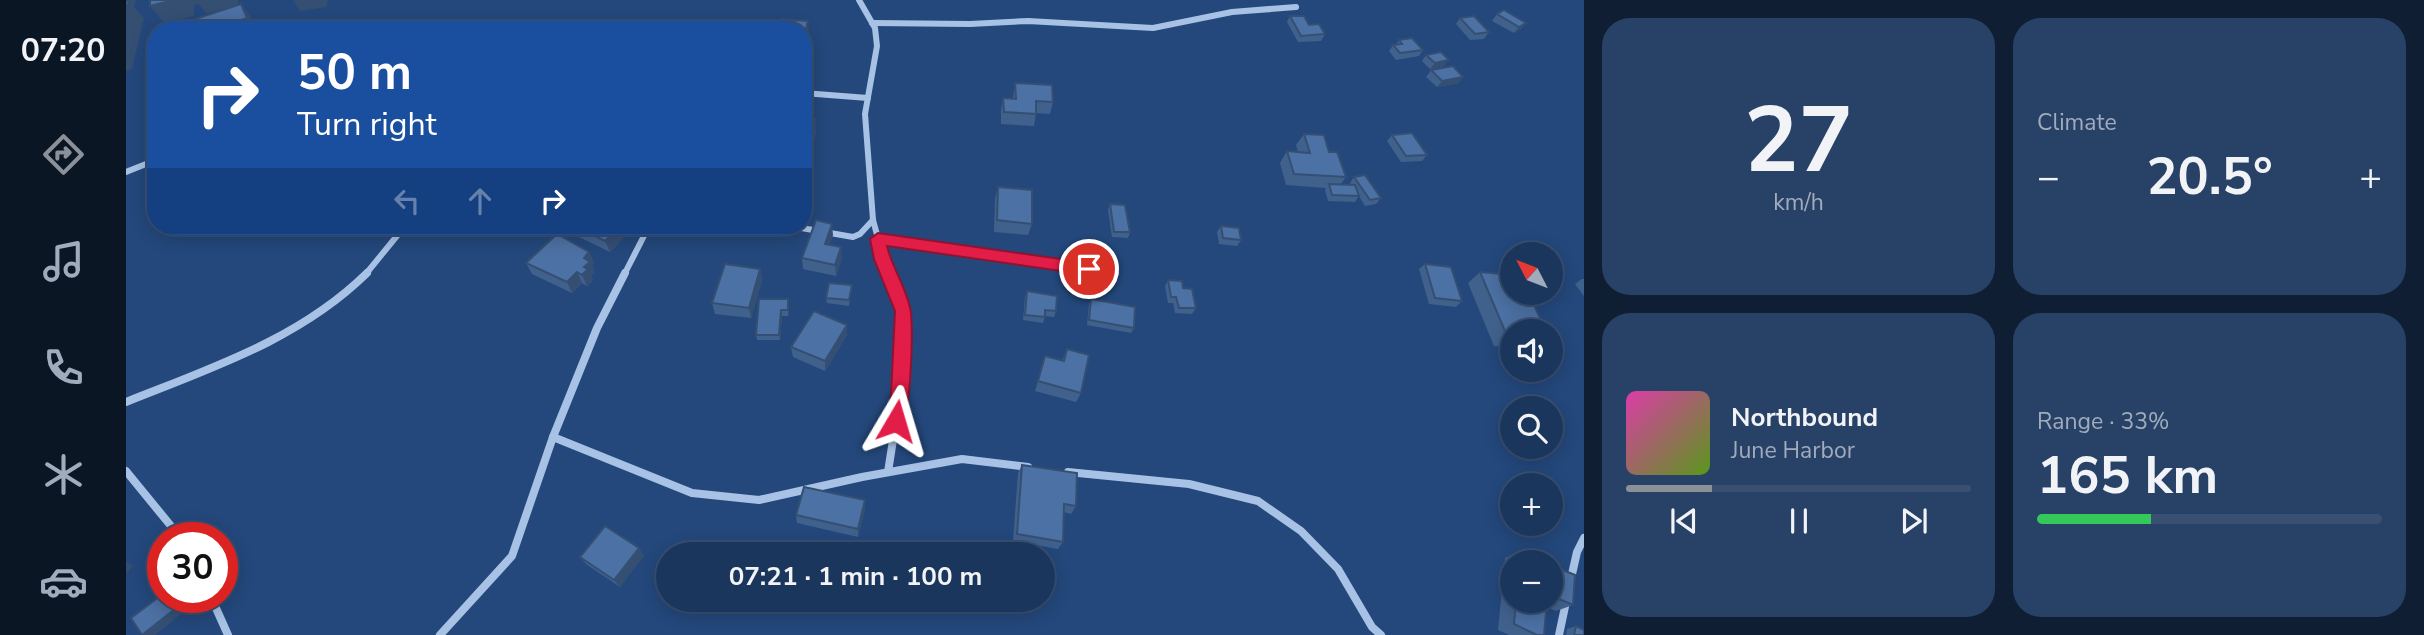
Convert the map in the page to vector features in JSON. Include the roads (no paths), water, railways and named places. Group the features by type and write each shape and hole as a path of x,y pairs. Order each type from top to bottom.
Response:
{"street":[{"path":"859,0 872,23 877,46 865,114 873,220 882,259 903,311 900,395 888,472"},
{"path":"872,23 970,24 1027,21 1153,28 1232,12 1296,7"},
{"path":"812,94 868,98"},
{"path":"126,172 147,164"},
{"path":"812,230 853,237 860,234 873,220"},
{"path":"126,402 262,348 303,326 338,302 363,278 399,235"},
{"path":"440,635 512,556 553,437 597,328 644,235"},
{"path":"878,239 1116,273"},
{"path":"553,437 692,493 758,500 961,459 1038,468"},
{"path":"1051,470 1189,484 1258,501 1301,531 1338,569 1372,627 1381,635"},
{"path":"126,471 168,522"},
{"path":"1559,635 1577,552 1584,538"},
{"path":"218,613 228,635"}]}
